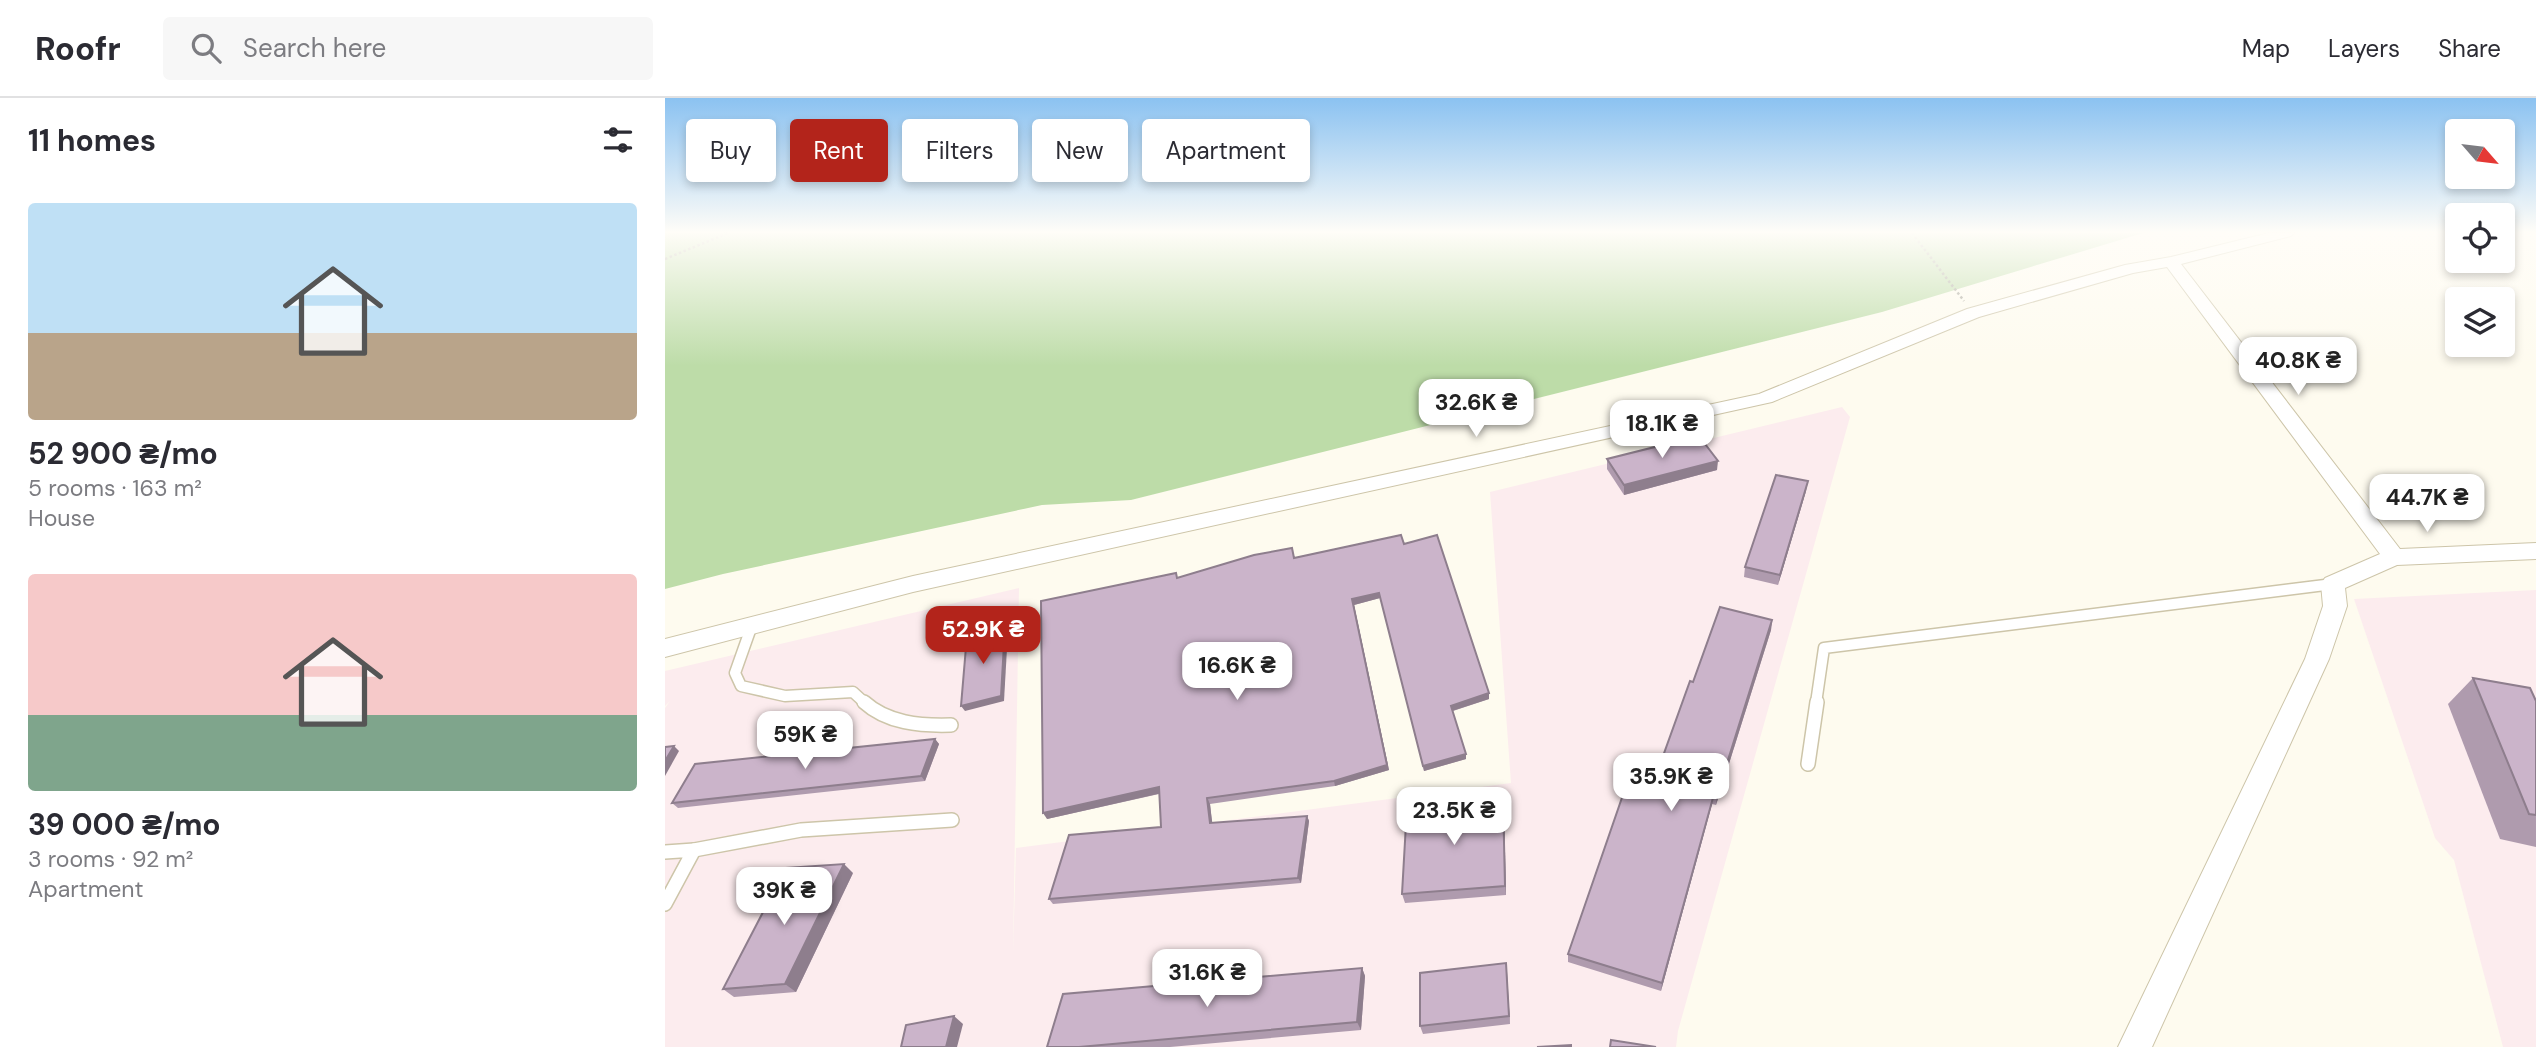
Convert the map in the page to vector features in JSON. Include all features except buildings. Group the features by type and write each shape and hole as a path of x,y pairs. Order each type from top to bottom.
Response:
{"street":[{"path":"665,648 926,581 1765,398 1973,313 2098,277"},
{"path":"2183,277 2394,557"},
{"path":"2135,1047 2317,659 2335,606 2333,584 2394,557 2536,551"}],"lane":[{"path":"1808,764 1824,648 2333,584"},
{"path":"752,625 735,673 741,686 785,696 853,692 878,715 927,726 951,725"},
{"path":"665,852 694,850 801,831 952,820"},
{"path":"665,904 694,850"}],"path":[{"path":"1946,277 1973,313"}],"shaded area":[{"path":"1842,407 1850,417 1678,1031 1676,1047 665,1047 665,708 670,701 665,706 665,671 1019,588 1013,953 1016,848 1511,783 1490,492"},
{"path":"2536,590 2536,1047 2503,1047 2454,860 2435,838 2354,599"}],"green space":[{"path":"665,277 1997,277 1882,312 1131,500 1042,505 665,589"}]}
